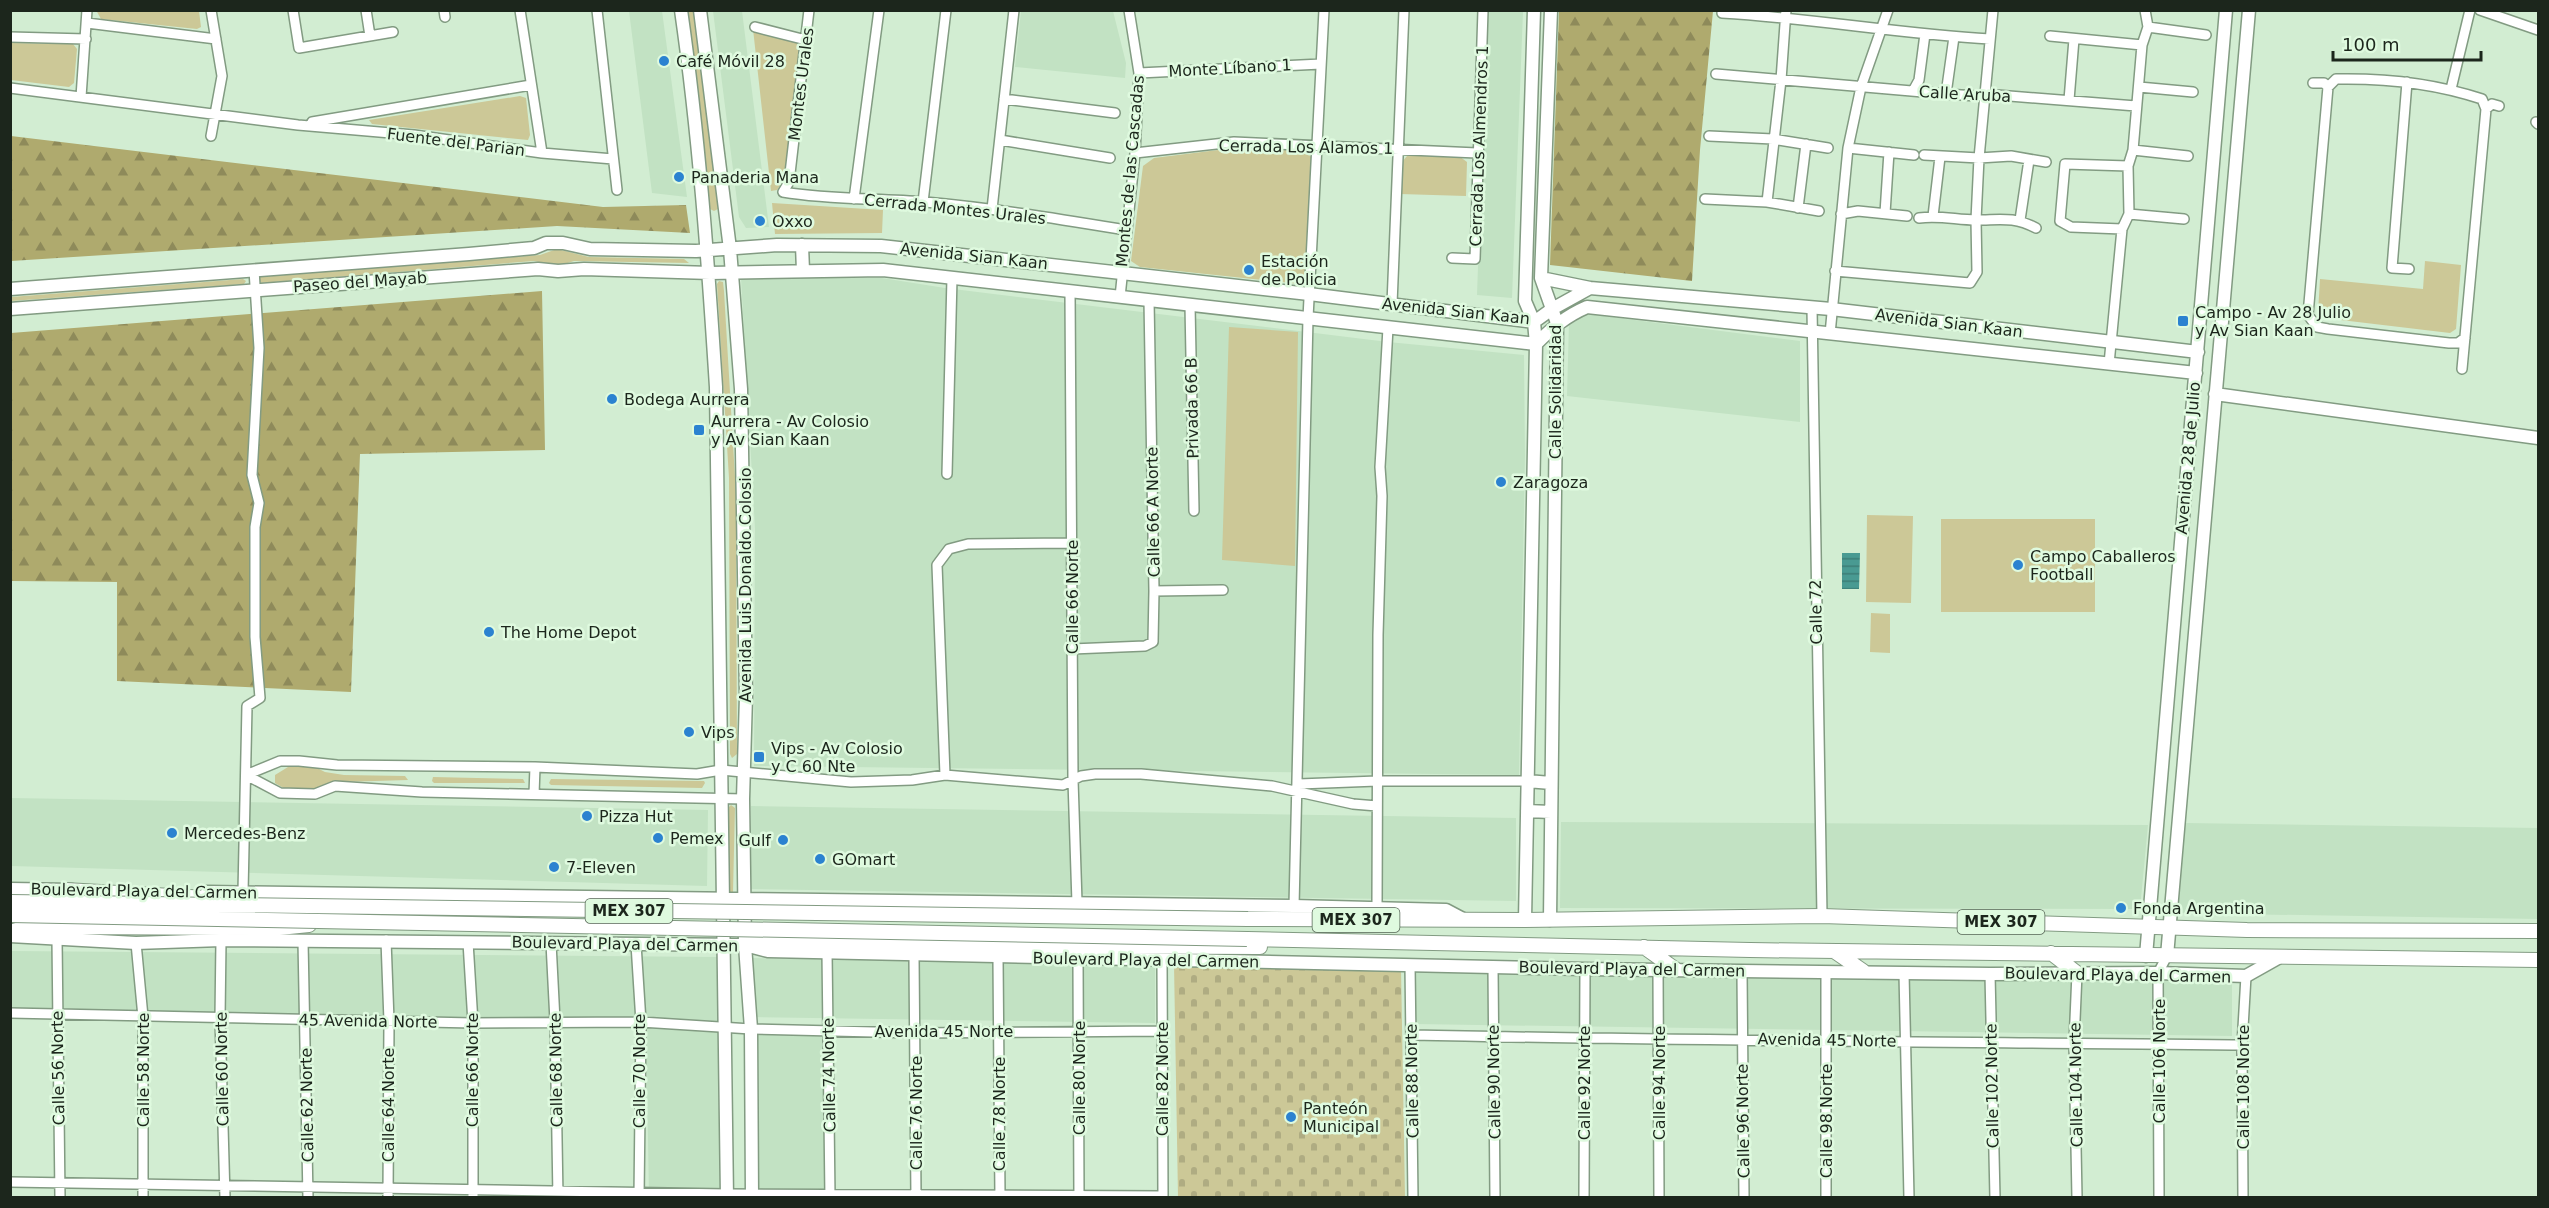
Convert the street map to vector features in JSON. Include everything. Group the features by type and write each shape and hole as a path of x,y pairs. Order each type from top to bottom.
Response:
{"highway":[{"path":"65,890 280,900 317,907"},
{"name":"MEX 307","path":"10,902 1248,919 1550,920 1822,916 2247,930 2538,931"},
{"name":"MEX 307","path":"10,915 1834,951 2538,960"},
{"path":"10,934 20,929 71,927 279,928 332,922"},
{"path":"745,945 766,939 828,946 1442,950 1458,943"},
{"path":"1644,947 1675,969"},
{"path":"1834,951 1863,971"},
{"path":"2051,953 2077,973"}],"main road":[{"name":"Avenida Luis Donaldo Colosio","path":"681,10 710,273 719,468 721,900 726,1026 727,1196"},
{"name":"Avenida Luis Donaldo Colosio","path":"700,10 730,249 741,389 744,468 745,773 743,799 745,945 751,1029 752,1195"},
{"name":"Calle Solidaridad","path":"1525,920 1536,344 1534,322 1525,301 1534,10"},
{"name":"Calle Solidaridad","path":"1550,920 1557,323 1541,278 1551,10"},
{"name":"Avenida 28 de Julio","path":"2146,956 2226,10"},
{"name":"Avenida 28 de Julio","path":"2168,926 2249,10"},
{"path":"2210,206 2215,201 2223,200 2231,208"},
{"name":"Paseo del Mayab","path":"10,289 469,254 534,248 546,243 562,243 590,249 706,251"},
{"name":"Avenida Sian Kaan","path":"706,251 802,245 881,246 1309,294 1534,322 1590,288 1831,309 2198,352"},
{"path":"802,245 804,271"},
{"name":"Paseo del Mayab","path":"10,309 538,269 710,273"},
{"name":"Avenida Sian Kaan","path":"710,273 883,270 1536,344 1557,323 1587,308 2196,373"},
{"path":"1541,278 1590,288"},
{"path":"2215,394 2538,438"},
{"path":"2184,509 2194,516 2205,511"},
{"path":"1527,781 1551,783"},
{"path":"1527,811 1551,812"},
{"name":"Boulevard Playa del Carmen","path":"10,889 1294,906 1446,910 1463,919"},
{"path":"633,898 644,916 645,926 636,944"},
{"path":"822,901 816,907 811,921 828,946"},
{"name":"Calle 106 Norte","path":"2167,956 2168,926"},
{"name":"Boulevard Playa del Carmen","path":"10,934 136,943 221,940 386,940 745,945"},
{"name":"Boulevard Playa del Carmen","path":"828,946 914,956 1585,969 1658,968 1742,972 2158,973 2246,976 2278,958"}],"street":[{"path":"81,97 87,10"},
{"path":"211,10 222,76 211,136"},
{"path":"293,10 299,48 393,32"},
{"path":"366,10 370,36"},
{"path":"520,10 542,153"},
{"path":"597,10 617,190"},
{"name":"Montes Urales","path":"783,192 789,182 809,10"},
{"path":"854,199 879,10"},
{"path":"923,202 946,10"},
{"path":"992,209 1014,10"},
{"name":"Montes de las Cascadas","path":"1120,297 1135,153 1139,73 1129,10"},
{"path":"1294,906 1299,788 1308,318 1324,10"},
{"path":"1392,304 1404,10"},
{"name":"Cerrada Los Almendros 1","path":"1452,258 1475,259 1483,10"},
{"path":"1830,334 1848,148 1861,87 1888,10"},
{"path":"1835,271 1970,283 1977,272 1976,220 1979,158 1993,10"},
{"path":"2109,364 2122,230 2129,214 2128,166 2133,150 2142,45 2148,27 2145,10"},
{"path":"2451,89 2470,10"},
{"path":"2480,10 2538,30"},
{"path":"1722,13 1785,14 1882,29 1990,39"},
{"path":"1767,202 1781,80 1785,14"},
{"path":"87,23 216,39"},
{"path":"755,27 806,40"},
{"path":"2148,27 2206,35"},
{"path":"1913,91 1919,80 1925,34"},
{"path":"2050,36 2142,45"},
{"path":"10,37 86,39"},
{"path":"1946,94 1954,37"},
{"path":"2069,100 2074,39"},
{"name":"Monte Líbano 1","path":"1139,73 1321,64"},
{"name":"Calle Aruba","path":"1716,74 1946,94 1977,96 1985,94 2136,106"},
{"path":"2462,369 2465,338 2486,109 2482,99 2451,89 2407,82 2336,79 2328,87 2308,315 2317,327 2328,329 2449,343 2458,343 2465,338"},
{"path":"2407,82 2392,268 2409,270"},
{"path":"2313,83 2325,83 2328,87"},
{"name":"Fuente del Parian","path":"298,125 531,85"},
{"path":"2139,87 2193,92"},
{"name":"Fuente del Parian","path":"10,88 298,125 414,135 542,153 613,159"},
{"path":"1004,99 1115,113"},
{"path":"2486,109 2492,104 2499,106"},
{"path":"1709,136 1773,139 1828,148"},
{"path":"1000,140 1110,158"},
{"name":"Cerrada Los Álamos 1","path":"1135,153 1234,142 1318,144 1477,153"},
{"path":"1798,208 1806,144"},
{"path":"1848,148 1940,157 2011,156 2046,162"},
{"path":"2133,150 2188,156"},
{"path":"1885,213 1889,152"},
{"path":"1933,216 1940,157"},
{"path":"2020,220 2030,160"},
{"path":"2122,230 2071,227 2060,221 2065,164 2128,166"},
{"name":"Cerrada Montes Urales","path":"783,192 992,209 1126,230"},
{"path":"1705,199 1767,202 1819,211"},
{"path":"1841,214 1885,213 1907,216"},
{"path":"2129,214 2184,219"},
{"path":"1919,218 1933,216 1976,220 2020,220 2036,228"},
{"path":"243,892 247,706 260,698 255,637 255,527 259,503 252,475 260,348 254,270"},
{"path":"947,474 952,278"},
{"name":"Calle 66 Norte","path":"1070,291 1073,780 1077,903"},
{"name":"Calle 66 A Norte","path":"1072,649 1150,645 1153,642 1149,300"},
{"name":"Privada 66 B","path":"1190,305 1194,511"},
{"name":"Calle 72","path":"1812,308 1822,916"},
{"path":"1377,909 1378,635 1382,496 1380,467 1388,328"},
{"path":"945,775 937,565 949,549 968,544 1071,543"},
{"path":"1154,591 1223,590"},
{"path":"246,775 280,762 289,761 336,765 535,767 697,774 722,770 851,782 912,780 945,775 1063,785 1081,776 1095,774 1141,774 1299,788 1353,804 1377,806"},
{"path":"534,794 535,767"},
{"path":"246,775 280,793 315,794 335,786 422,792 743,799"},
{"path":"1299,788 1377,781 1527,781"},
{"name":"Calle 56 Norte","path":"57,939 60,1197"},
{"name":"Calle 60 Norte","path":"221,940 220,1018 225,1197"},
{"name":"Calle 64 Norte","path":"386,940 389,1021 388,1193"},
{"name":"Calle 62 Norte","path":"303,941 308,1197"},
{"name":"Calle 66 Norte","path":"468,942 473,1023 472,1193"},
{"name":"Calle 58 Norte","path":"136,943 143,1017 143,1197"},
{"name":"Calle 68 Norte","path":"551,943 558,1194"},
{"name":"Calle 70 Norte","path":"636,944 641,1022 639,1195"},
{"name":"Calle 74 Norte","path":"828,946 830,1196"},
{"name":"Calle 76 Norte","path":"914,956 916,1196"},
{"path":"2146,956 2158,973"},
{"name":"Calle 106 Norte","path":"2159,1197 2158,973 2167,956"},
{"name":"Calle 78 Norte","path":"998,958 1000,1196"},
{"name":"Calle 80 Norte","path":"1078,959 1079,1196"},
{"name":"Calle 82 Norte","path":"1162,960 1163,1197"},
{"name":"Calle 88 Norte","path":"1410,965 1413,1197"},
{"name":"Calle 90 Norte","path":"1493,967 1496,1197"},
{"name":"Calle 94 Norte","path":"1658,968 1659,1197"},
{"name":"Calle 92 Norte","path":"1584,1197 1585,969"},
{"name":"Calle 96 Norte","path":"1742,972 1744,1197"},
{"name":"Calle 98 Norte","path":"1826,972 1826,1197"},
{"path":"1904,973 1909,1197"},
{"name":"Calle 104 Norte","path":"2077,973 2074,1043 2077,1197"},
{"name":"Calle 102 Norte","path":"1990,974 1995,1197"},
{"name":"Calle 108 Norte","path":"2243,1197 2242,1045 2246,976"},
{"name":"45 Avenida Norte","path":"10,1013 57,1016 473,1023 641,1022 726,1026"},
{"name":"Avenida 45 Norte","path":"726,1026 751,1029 915,1033 1162,1031"},
{"name":"Avenida 45 Norte","path":"1411,1035 1658,1040 2242,1045"},
{"path":"10,1182 308,1187 388,1193 1163,1197"}],"shaded area":[{"path":"629,11 662,11 687,197 652,193"},
{"path":"713,11 742,11 769,227 746,228 739,217"},
{"path":"1021,11 1113,11 1126,63 1125,78 1015,67"},
{"path":"1487,11 1523,11 1512,298 1477,295"},
{"path":"741,278 882,278 945,288 1388,342 1524,355 1525,456 1519,775 754,766 755,529"},
{"path":"1587,314 1800,341 1800,422 1567,396 1569,322"},
{"path":"11,798 708,810 707,886 11,866"},
{"path":"751,806 1516,818 1516,901 751,889"},
{"path":"1561,822 2148,825 2140,909 1560,908"},
{"path":"2185,823 2538,828 2538,919 2173,913"},
{"path":"11,951 717,957 720,1197 649,1197 646,1023 11,1015"},
{"path":"752,958 1155,964 1155,1023 752,1017"},
{"path":"1416,969 2232,981 2232,1036 1415,1024"},
{"path":"753,1026 824,1029 826,1197 754,1197"}],"green space":[{"path":"96,10 199,11 201,27 197,29 101,19"},
{"path":"686,11 694,11 718,209 714,211 710,209"},
{"path":"1559,11 1713,11 1700,150 1692,281 1550,265"},
{"path":"753,29 800,40 803,44 788,174 777,190 771,191"},
{"path":"11,43 73,44 77,49 74,83 69,87 11,80"},
{"path":"520,96 526,98 530,135 528,140 372,124 369,120"},
{"path":"11,136 603,207 686,205 690,233 557,226 11,261"},
{"path":"1234,148 1304,149 1312,158 1306,279 1300,284 1140,267 1131,261 1143,166 1154,158"},
{"path":"1407,156 1459,156 1467,162 1466,196 1400,194 1402,162"},
{"path":"772,203 883,210 882,233 775,234"},
{"path":"557,249 589,257 684,259 689,263 574,261 558,266 534,261 261,283 259,279 260,277 540,255"},
{"path":"2425,261 2461,265 2456,329 2450,333 2324,318 2318,313 2320,279 2423,289"},
{"path":"243,279 246,281 244,284 11,301 11,297"},
{"path":"719,281 723,282 724,291 736,494 737,754 732,758 730,754 729,478 717,284"},
{"path":"542,291 545,450 360,454 351,692 117,681 117,582 11,581 11,333"},
{"path":"1229,327 1298,332 1295,566 1222,560"},
{"path":"1867,515 1913,516 1911,603 1866,602"},
{"name":"Campo Caballeros Football","path":"1941,519 2095,519 2095,612 1941,612"},
{"path":"1871,613 1890,614 1890,653 1870,652"},
{"path":"288,767 315,767 325,772 344,775 405,776 408,780 341,782 324,785 315,791 287,790 275,783 275,775"},
{"path":"433,777 523,779 525,783 434,783"},
{"path":"551,779 704,781 705,783 702,788 551,785 549,783"},
{"path":"731,805 735,808 733,892 729,892 728,808"},
{"path":"1174,964 1401,968 1405,1197 1178,1197"}],"water":[{"path":"1842,553 1860,553 1859,589 1842,589"}],"place":[{"name":"Café Móvil 28","path":"664,61"},
{"name":"Panaderia Mana","path":"679,177"},
{"name":"Oxxo","path":"760,221"},
{"name":"Estación de Policia","path":"1249,270"},
{"name":"Campo - Av 28 Julio y Av Sian Kaan","path":"2183,321"},
{"name":"Bodega Aurrera","path":"612,399"},
{"name":"Aurrera - Av Colosio y Av Sian Kaan","path":"699,430"},
{"name":"Zaragoza","path":"1501,482"},
{"name":"Campo Caballeros Football","path":"2018,565"},
{"name":"The Home Depot","path":"489,632"},
{"name":"Vips","path":"689,732"},
{"name":"Vips - Av Colosio y C 60 Nte","path":"759,757"},
{"name":"Pizza Hut","path":"587,816"},
{"name":"Mercedes-Benz","path":"172,833"},
{"name":"Pemex","path":"658,838"},
{"name":"Gulf","path":"783,840"},
{"name":"GOmart","path":"820,859"},
{"name":"7-Eleven","path":"554,867"},
{"name":"Fonda Argentina","path":"2121,908"},
{"name":"Panteón Municipal","path":"1291,1117"}]}
